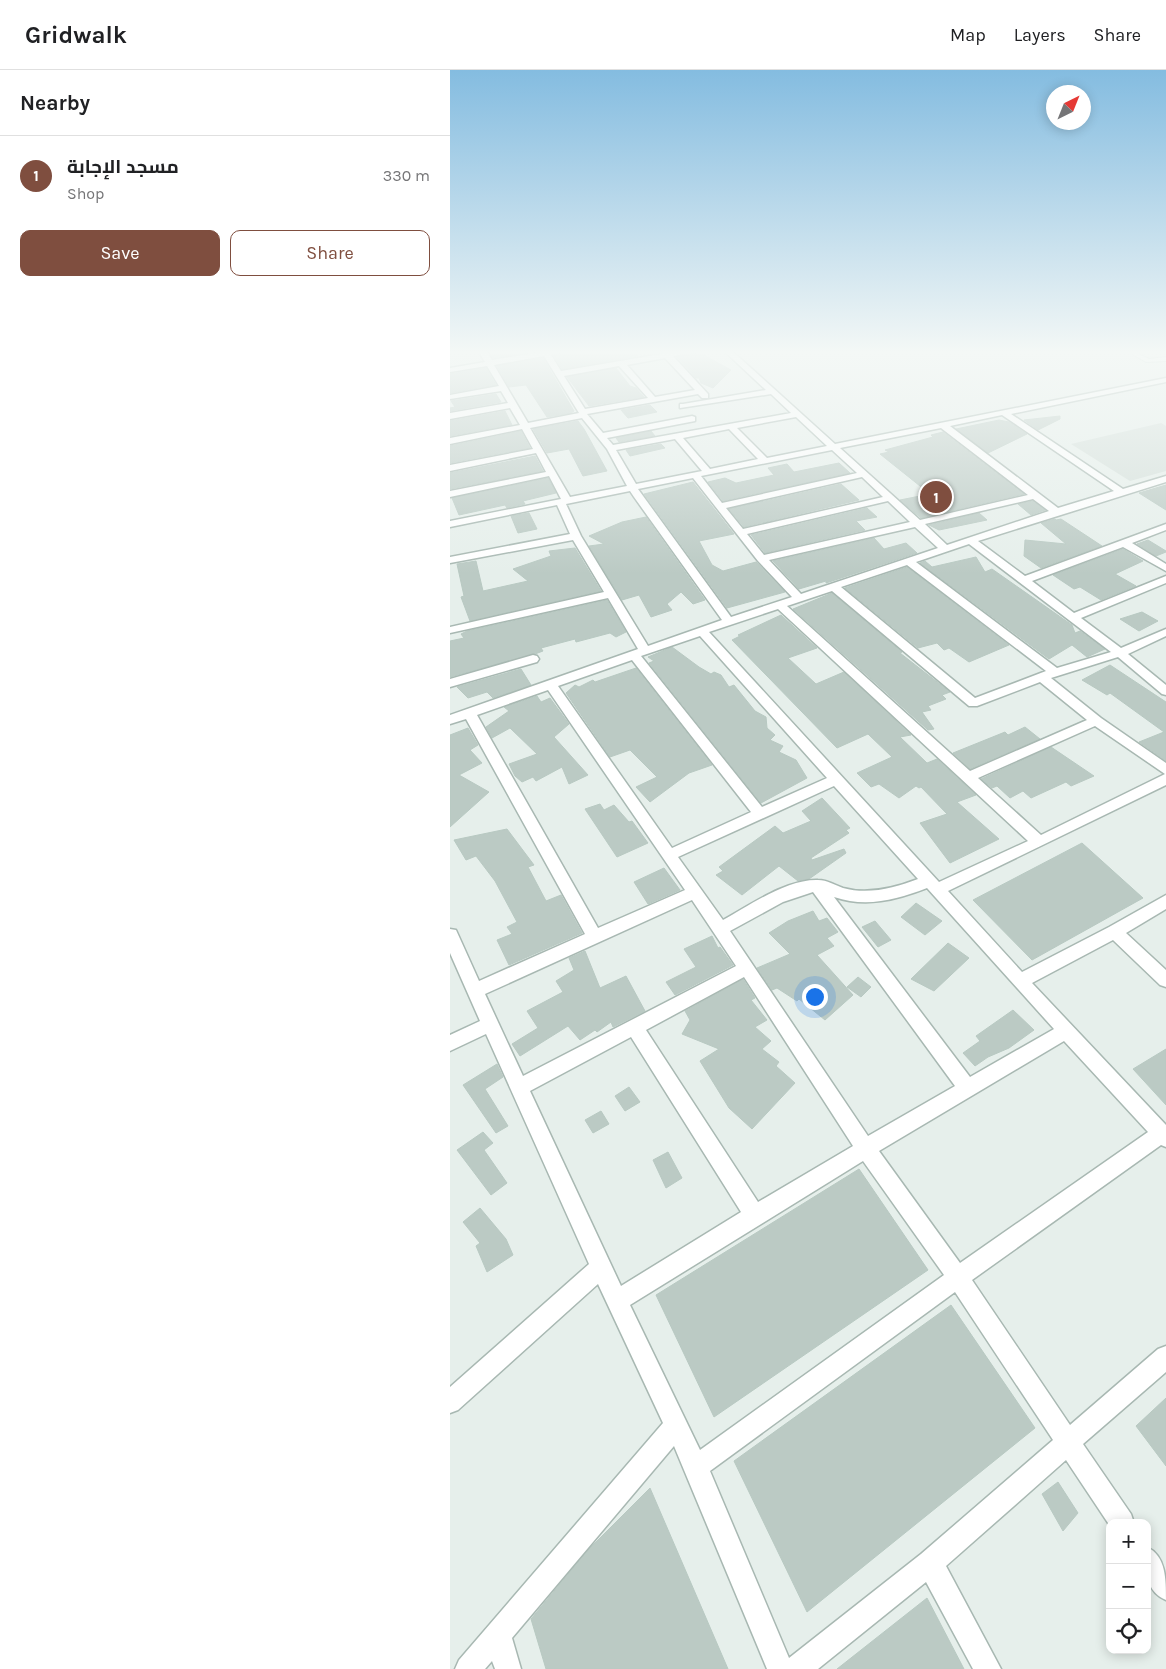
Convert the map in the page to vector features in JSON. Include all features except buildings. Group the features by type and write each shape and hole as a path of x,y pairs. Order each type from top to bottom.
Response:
{"street":[{"path":"450,441 537,425"},
{"path":"593,425 611,448 633,488 729,622"},
{"path":"602,436 662,425"},
{"path":"699,425 706,430"},
{"path":"611,448 738,425"},
{"path":"810,425 946,549"},
{"path":"450,524 943,425 1056,512"},
{"path":"1021,425 1123,493"},
{"path":"730,426 765,461"},
{"path":"526,427 552,473 576,536 611,594 640,653 760,814"},
{"path":"677,436 708,472"},
{"path":"450,468 539,450"},
{"path":"450,494 552,473"},
{"path":"721,506 864,474"},
{"path":"695,475 762,559 799,598"},
{"path":"450,720 780,604 1056,512 1166,479"},
{"path":"1152,484 1166,491"},
{"path":"762,559 1035,496"},
{"path":"741,532 889,498"},
{"path":"1025,580 1166,527"},
{"path":"450,560 576,536"},
{"path":"972,541 1166,690"},
{"path":"1124,543 1166,568"},
{"path":"908,562 1049,675 1096,721 1166,770"},
{"path":"1073,617 1166,579"},
{"path":"834,587 973,703 1049,675 1120,653 1166,632"},
{"path":"450,628 611,594"},
{"path":"780,604 1038,842"},
{"path":"696,1467 958,1276 1164,1136 1020,981 702,631"},
{"path":"450,683 534,660"},
{"path":"551,685 747,968 865,1148 958,1276 1119,1519"},
{"path":"470,713 595,937"},
{"path":"967,778 1096,721"},
{"path":"669,855 837,779"},
{"path":"720,929 779,898 817,886 846,895 882,896 934,885 1038,842 1166,779"},
{"path":"817,886 968,1088"},
{"path":"475,991 695,892"},
{"path":"1020,981 1115,932 1166,901"},
{"path":"1115,932 1166,980"},
{"path":"450,935 601,1267 696,1467 780,1669"},
{"path":"519,1088 747,968"},
{"path":"450,1043 491,1024"},
{"path":"636,1028 754,1214"},
{"path":"618,1302 754,1214 1067,1030"},
{"path":"450,1402 601,1267"},
{"path":"797,1669 930,1563 1166,1357"},
{"path":"468,1669 676,1425"},
{"path":"930,1563 988,1669"},
{"path":"1150,1564 1166,1587"},
{"path":"498,1635 508,1669"}],"shaded area":[{"path":"1154,425 1164,425 1166,426 1166,471 1130,481 1071,444"}],"place":[{"name":"مسجد الإجابة","path":"936,497"}]}
